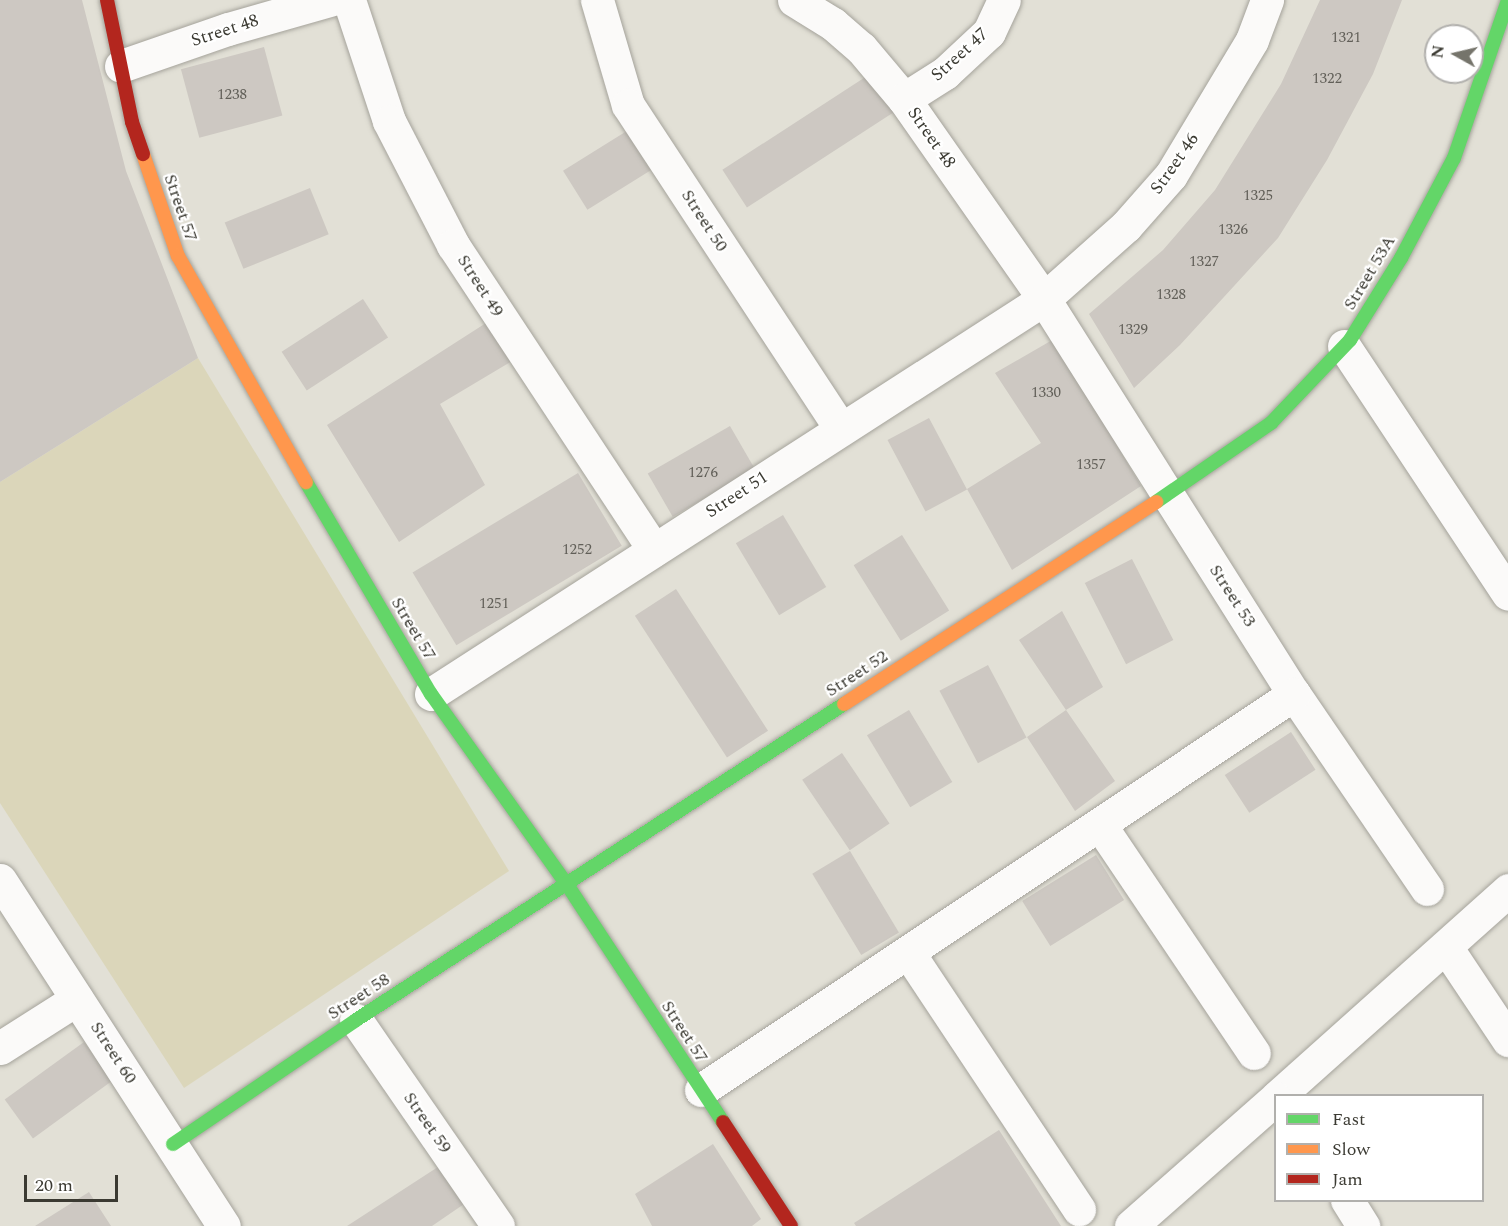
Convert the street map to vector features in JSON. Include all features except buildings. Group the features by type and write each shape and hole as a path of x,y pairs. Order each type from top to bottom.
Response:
{"street":[{"name":"Street 57","path":"107,0 132,122 178,256 357,572 431,694 566,883 791,1226"},
{"name":"Street 48","path":"121,66 228,29 330,0"},
{"name":"Street 49","path":"349,0 389,121 453,245 654,550"},
{"name":"Street 50","path":"597,0 628,105 840,428"},
{"name":"Street 48","path":"794,0 833,24 861,48 904,99 1044,299"},
{"name":"Street 47","path":"904,99 945,73 989,32 1004,0"},
{"name":"Street 46","path":"1044,299 1126,226 1171,176 1252,40 1267,0"},
{"name":"Street 53A","path":"1167,495 1271,423 1344,346 1401,258 1454,158 1508,0"},
{"name":"Street 51","path":"431,694 840,428 1044,299"},
{"name":"Street 53","path":"1044,299 1294,694 1427,889"},
{"path":"1344,346 1508,594"},
{"name":"Street 52","path":"566,883 1167,495"},
{"path":"701,1090 1294,694"},
{"path":"1100,825 1254,1053"},
{"name":"Street 60","path":"0,880 224,1226"},
{"name":"Street 58","path":"173,1144 356,1020 566,883"},
{"path":"1280,1094 1508,890"},
{"path":"1446,946 1508,1040"},
{"path":"908,952 1080,1209"},
{"path":"0,1048 77,999"},
{"name":"Street 59","path":"356,1020 498,1226"},
{"path":"1131,1226 1274,1100"},
{"path":"1348,1202 1363,1226"}],"shaded area":[{"path":"198,358 509,871 184,1088 0,803 0,482"}],"traffic: fast":[{"path":"1156,502 1271,423 1350,340 1401,258 1454,158 1508,0"},
{"path":"306,482 431,694 566,883 723,1122"},
{"path":"173,1144 356,1020 844,704"}],"traffic: slow":[{"path":"143,154 178,256 306,482"},
{"path":"844,704 1156,502"}],"traffic: jam":[{"path":"107,0 132,122 143,154"},
{"path":"723,1122 791,1226"}]}
